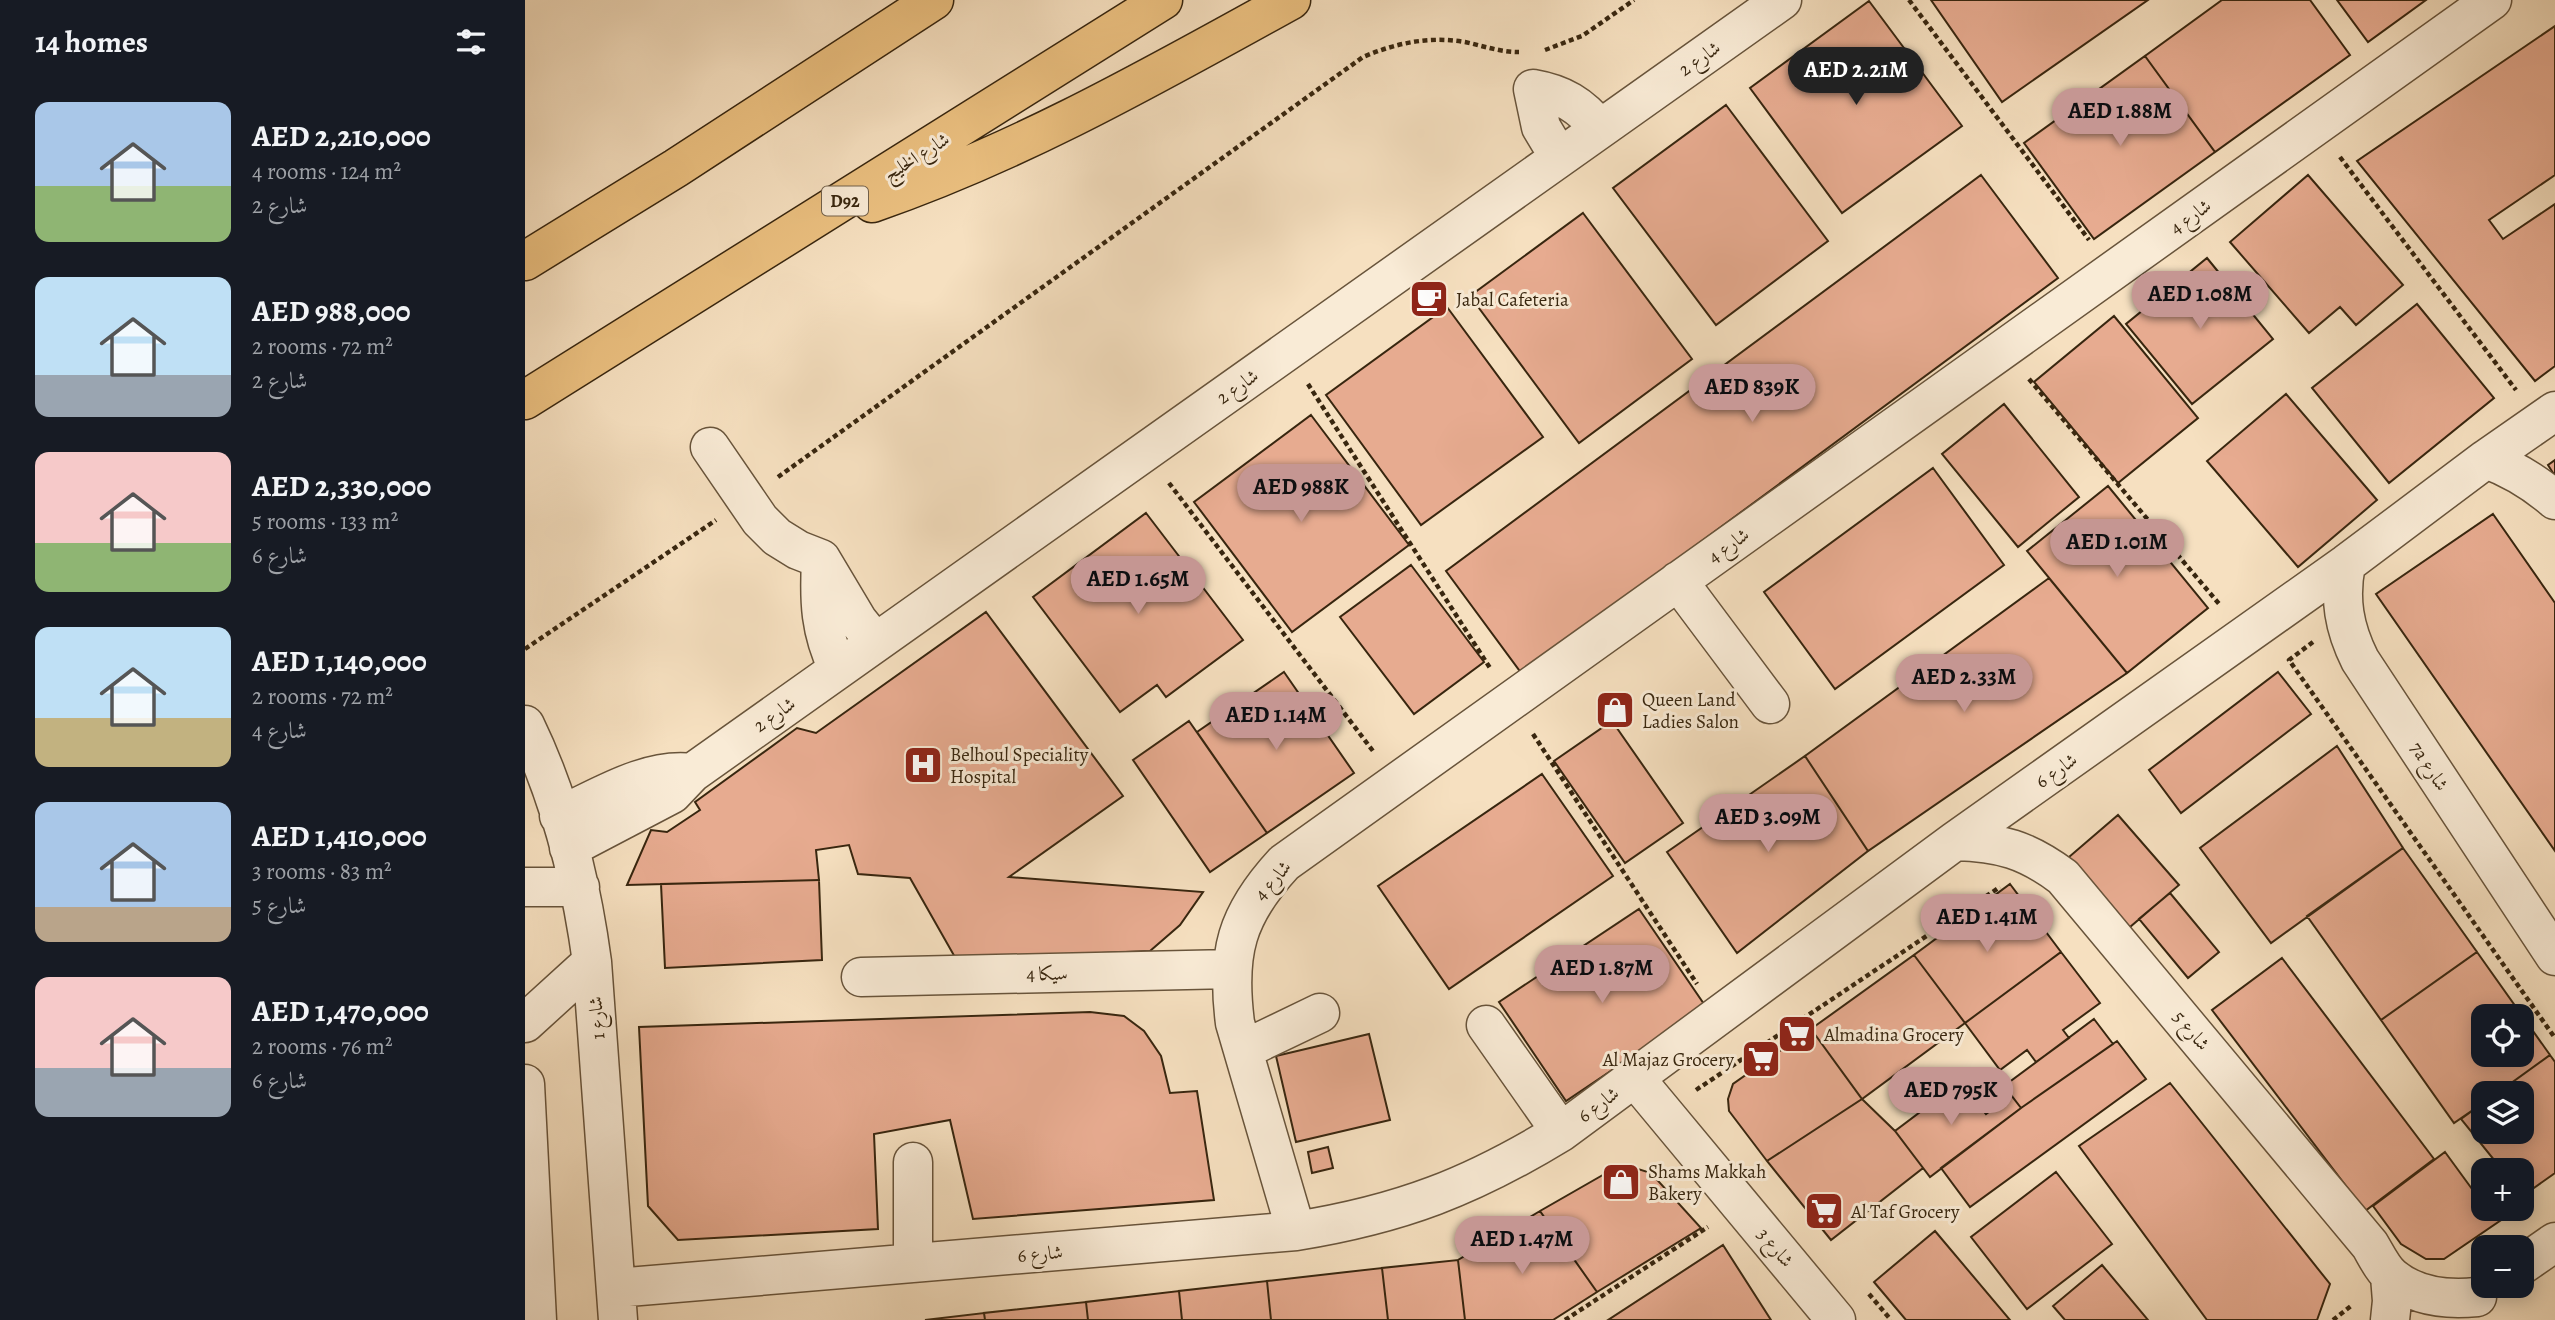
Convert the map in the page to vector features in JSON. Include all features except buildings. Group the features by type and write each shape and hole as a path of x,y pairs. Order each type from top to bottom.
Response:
{"main road":[{"path":"525,261 676,168 934,0"},
{"name":"شارع الخليج","path":"528,401 1163,0"},
{"path":"801,228 897,195 1045,132 1118,96 1291,0"}],"street":[{"name":"شارع 2","path":"570,853 647,777 663,772 692,772 1781,0"},
{"name":"شارع 4","path":"1296,1231 1235,1023 1232,969 1236,939 1247,911 1263,886 1284,863 2492,0"},
{"path":"1559,157 1541,127 1533,89 1553,93 1572,102 1589,114 1600,128"},
{"name":"شارع 6","path":"617,1304 913,1263 1296,1231 1352,1222 1408,1207 1512,1162 1561,1132 1955,841 2346,564 2547,416"},
{"path":"710,447 760,520 777,537 798,550 821,559 858,621 875,642"},
{"path":"2486,459 2512,468 2535,482 2555,500"},
{"path":"821,559 821,619 828,648 838,669"},
{"name":"7a شارع","path":"2346,564 2341,589 2344,618 2360,660 2554,955"},
{"path":"1678,581 1770,704"},
{"name":"شارع 1","path":"525,725 547,776 570,853 592,962 617,1304"},
{"name":"شارع 5","path":"1955,841 1985,841 2013,848 2039,860 2063,877 2370,1245 2390,1276"},
{"path":"525,867 570,853"},
{"path":"525,887 570,853"},
{"path":"525,1023 592,962"},
{"name":"4 سيكا","path":"861,977 1232,969"},
{"path":"1243,1050 1320,1013"},
{"path":"1486,1025 1561,1132"},
{"name":"شارع 3","path":"1634,1077 1836,1320"},
{"path":"525,1084 537,1320"},
{"path":"913,1162 913,1263"},
{"path":"2534,1257 2555,1242"},
{"path":"2390,1276 2428,1295 2453,1299 2471,1294"},
{"path":"2390,1276 2391,1320"},
{"path":"2445,1320 2475,1298"}],"path":[{"path":"1537,51 1565,44 1582,36 1635,0"},
{"path":"1909,0 2112,272"},
{"path":"525,649 745,500 1363,57 1389,46 1441,39 1509,52 1527,52"},
{"path":"2316,125 2547,416"},
{"path":"2004,349 2246,635"},
{"path":"1145,451 1397,782"},
{"path":"2344,618 2289,660 2555,1038"},
{"path":"1663,1112 2039,860"},
{"path":"1565,1320 1741,1206"}],"place":[{"name":"Jabal Cafeteria","path":"1429,299"},
{"name":"Queen Land Ladies Salon","path":"1615,710"},
{"name":"Belhoul Speciality Hospital","path":"923,765"},
{"name":"Almadina Grocery","path":"1797,1034"},
{"name":"Al Majaz Grocery","path":"1761,1059"},
{"name":"Shams Makkah Bakery","path":"1621,1182"},
{"name":"Al Taf Grocery","path":"1824,1211"}]}
